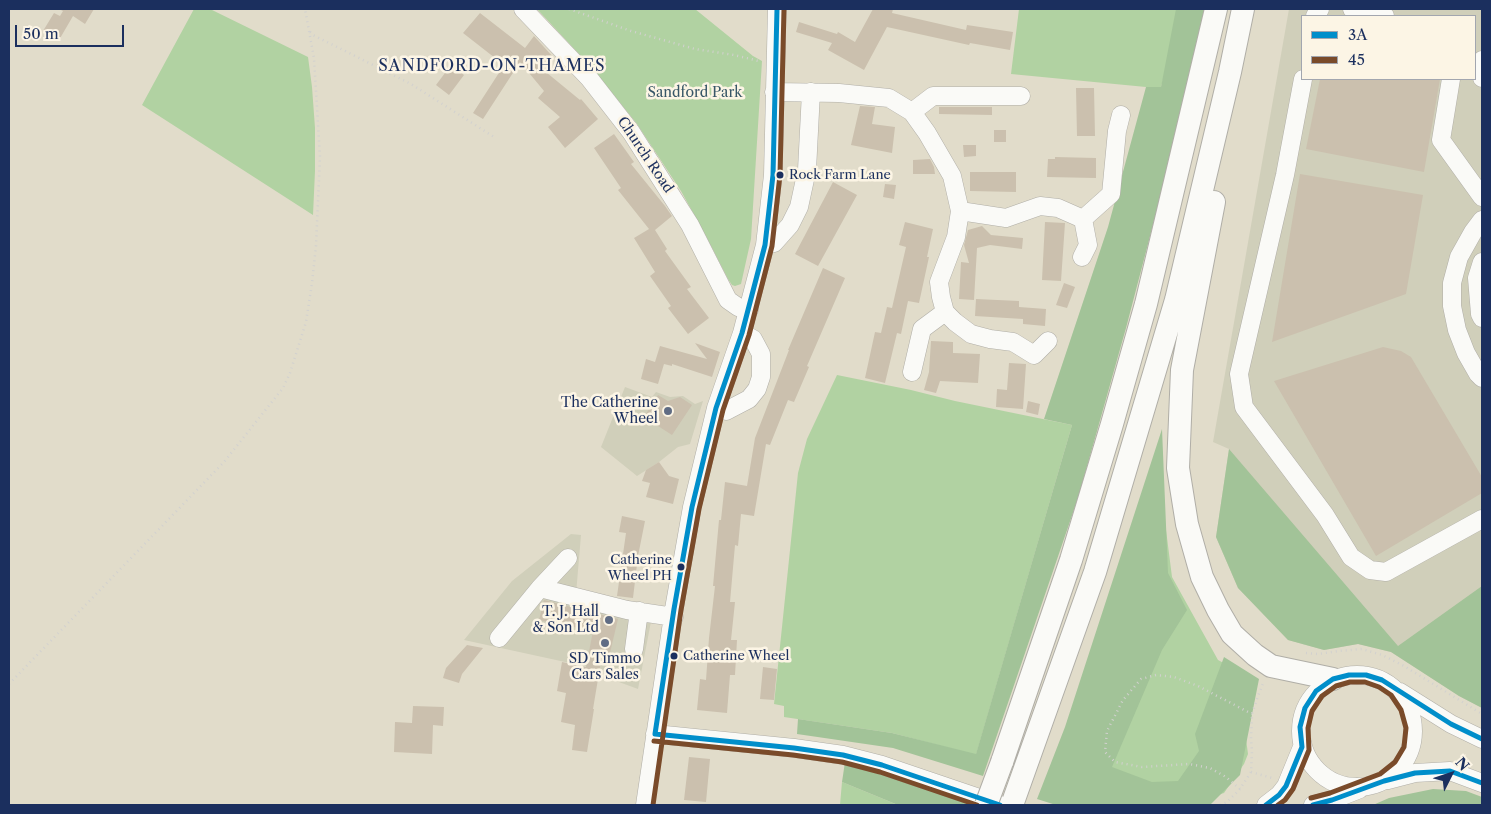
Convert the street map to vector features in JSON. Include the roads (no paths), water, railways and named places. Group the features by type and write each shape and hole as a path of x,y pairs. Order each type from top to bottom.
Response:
{"main road":[{"path":"986,805 1071,560 1112,424 1146,304 1216,9"},
{"path":"1012,805 1095,572 1174,308 1243,9"},
{"path":"1230,72 1221,164 1182,370 1178,468 1187,524 1202,577 1232,634 1255,655 1271,666 1332,680"}],"street":[{"name":"Church Road","path":"523,9 589,78 631,132 690,225 728,300 738,307 749,310"},
{"path":"645,805 692,507 716,408 749,310 765,245 773,176 777,9"},
{"path":"1352,9 1381,15"},
{"path":"1482,60 1480,66 1482,78"},
{"path":"1303,80 1285,175 1239,374 1244,407 1325,515 1351,557 1370,570 1386,572 1482,519"},
{"path":"1451,80 1440,140 1482,197"},
{"path":"774,92 839,93 889,98 912,112 927,132 952,176 960,211 956,236 939,282 945,312 971,334 1013,342 1034,355 1048,341"},
{"path":"765,245 774,243 790,225 799,207 807,170 811,92"},
{"path":"912,112 933,96 1020,96"},
{"path":"1083,219 1111,194 1117,130 1121,116"},
{"path":"960,211 1006,218 1040,206 1058,208 1083,219"},
{"path":"1082,257 1088,245 1083,219"},
{"path":"1482,220 1459,257 1452,283 1452,306 1457,330 1466,353 1482,378"},
{"path":"1482,262 1477,278 1482,318"},
{"path":"912,372 922,330 945,312"},
{"path":"716,408 726,411 749,399 757,389 761,377 761,354 753,340 742,333"},
{"path":"499,638 540,588 568,558"},
{"path":"540,588 639,612 674,617"},
{"path":"634,649 639,612"},
{"path":"1365,787 1345,787 1326,779 1312,765 1302,748 1300,728 1305,708 1316,691 1332,680 1349,675 1366,675 1382,680 1451,724 1482,739"},
{"path":"1384,781 1401,767 1411,749 1414,728 1408,707 1396,690"},
{"path":"655,734 794,748 843,755 882,765 1000,805"},
{"path":"1266,805 1279,796 1286,786 1302,748"},
{"path":"1313,805 1384,781 1415,773 1450,771 1482,783"}],"place":[{"name":"Rock Farm Lane","path":"780,175"},
{"name":"The Catherine Wheel","path":"668,411"},
{"name":"Catherine Wheel PH","path":"681,567"},
{"name":"T. J. Hall & Son Ltd","path":"609,620"},
{"name":"SD Timmo Cars Sales","path":"605,643"},
{"name":"Catherine Wheel","path":"674,656"}],"district":[{"name":"SANDFORD-ON-THAMES","path":"492,66"}],"park label":[{"name":"Sandford Park","path":"695,93"}]}
